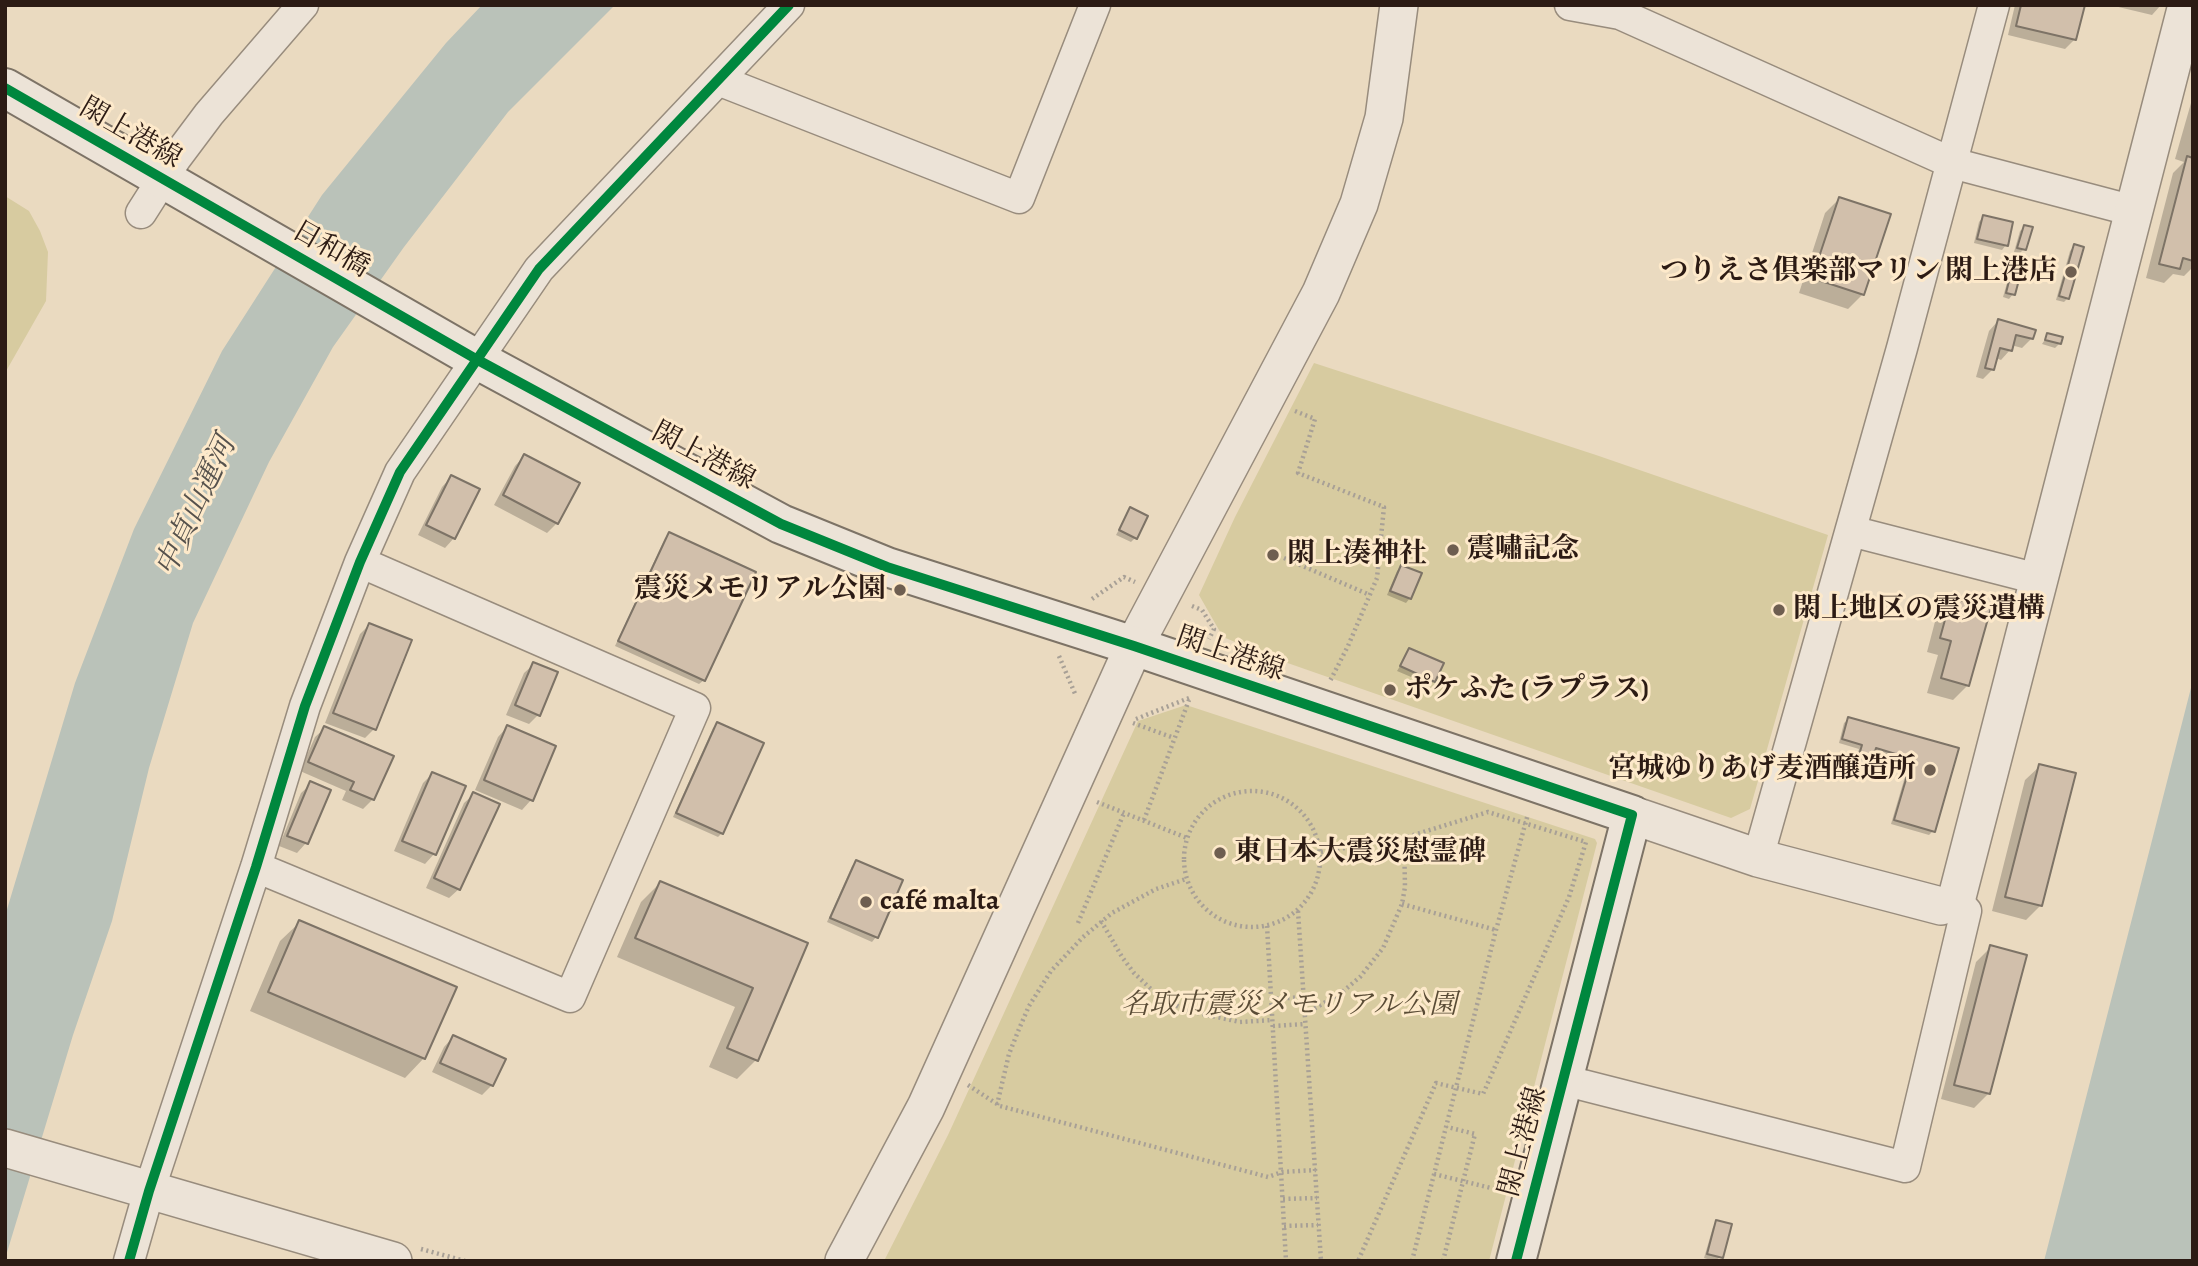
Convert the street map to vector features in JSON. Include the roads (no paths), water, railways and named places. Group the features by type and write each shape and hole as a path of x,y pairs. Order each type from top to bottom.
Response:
{"main road":[{"name":"閖上港線","path":"5,88 231,220"},
{"name":"日和橋","path":"231,220 407,320"},
{"name":"閖上港線","path":"407,320 781,524 887,566 1134,646 1632,815 1516,1261"}],"street":[{"path":"141,213 176,158 209,114 303,5"},
{"path":"129,1261 149,1191 256,867 304,706 360,562 400,472 539,269 789,5"},
{"path":"718,80 1019,198 1095,5"},
{"path":"844,1261 926,1107 1134,646 1321,293 1359,204 1384,118 1399,5"},
{"path":"1570,5 1620,14 1952,163 2134,211"},
{"path":"1758,859 1851,531 1994,5"},
{"path":"1956,901 2187,5"},
{"path":"1851,531 2038,579"},
{"path":"256,867 570,997 695,708 360,562"},
{"path":"1632,815 1758,859 1941,906 1956,901"},
{"path":"1563,1080 1905,1167 1966,911 1956,901"},
{"path":"5,1148 393,1261"}],"water":[{"name":"中貞山運河","path":"482,5 615,5 508,112 404,247 333,347 269,462 193,623 149,768 112,921 73,1035 5,1259 5,916 75,683 134,529 222,351 322,195 446,43"},
{"path":"2193,680 2193,1261 2044,1261 2126,942"}],"place":[{"name":"つりえさ倶楽部マリン 閖上港店","path":"2071,272"},
{"name":"震嘯記念","path":"1453,550"},
{"name":"閖上湊神社","path":"1273,555"},
{"name":"震災メモリアル公園","path":"900,590"},
{"name":"閖上地区の震災遺構","path":"1779,610"},
{"name":"ポケふた (ラプラス)","path":"1390,690"},
{"name":"宮城ゆりあげ麦酒醸造所","path":"1930,770"},
{"name":"東日本大震災慰霊碑","path":"1220,853"},
{"name":"café malta","path":"866,902"}],"park label":[{"name":"名取市震災メモリアル公園","path":"1289,1006"}]}
